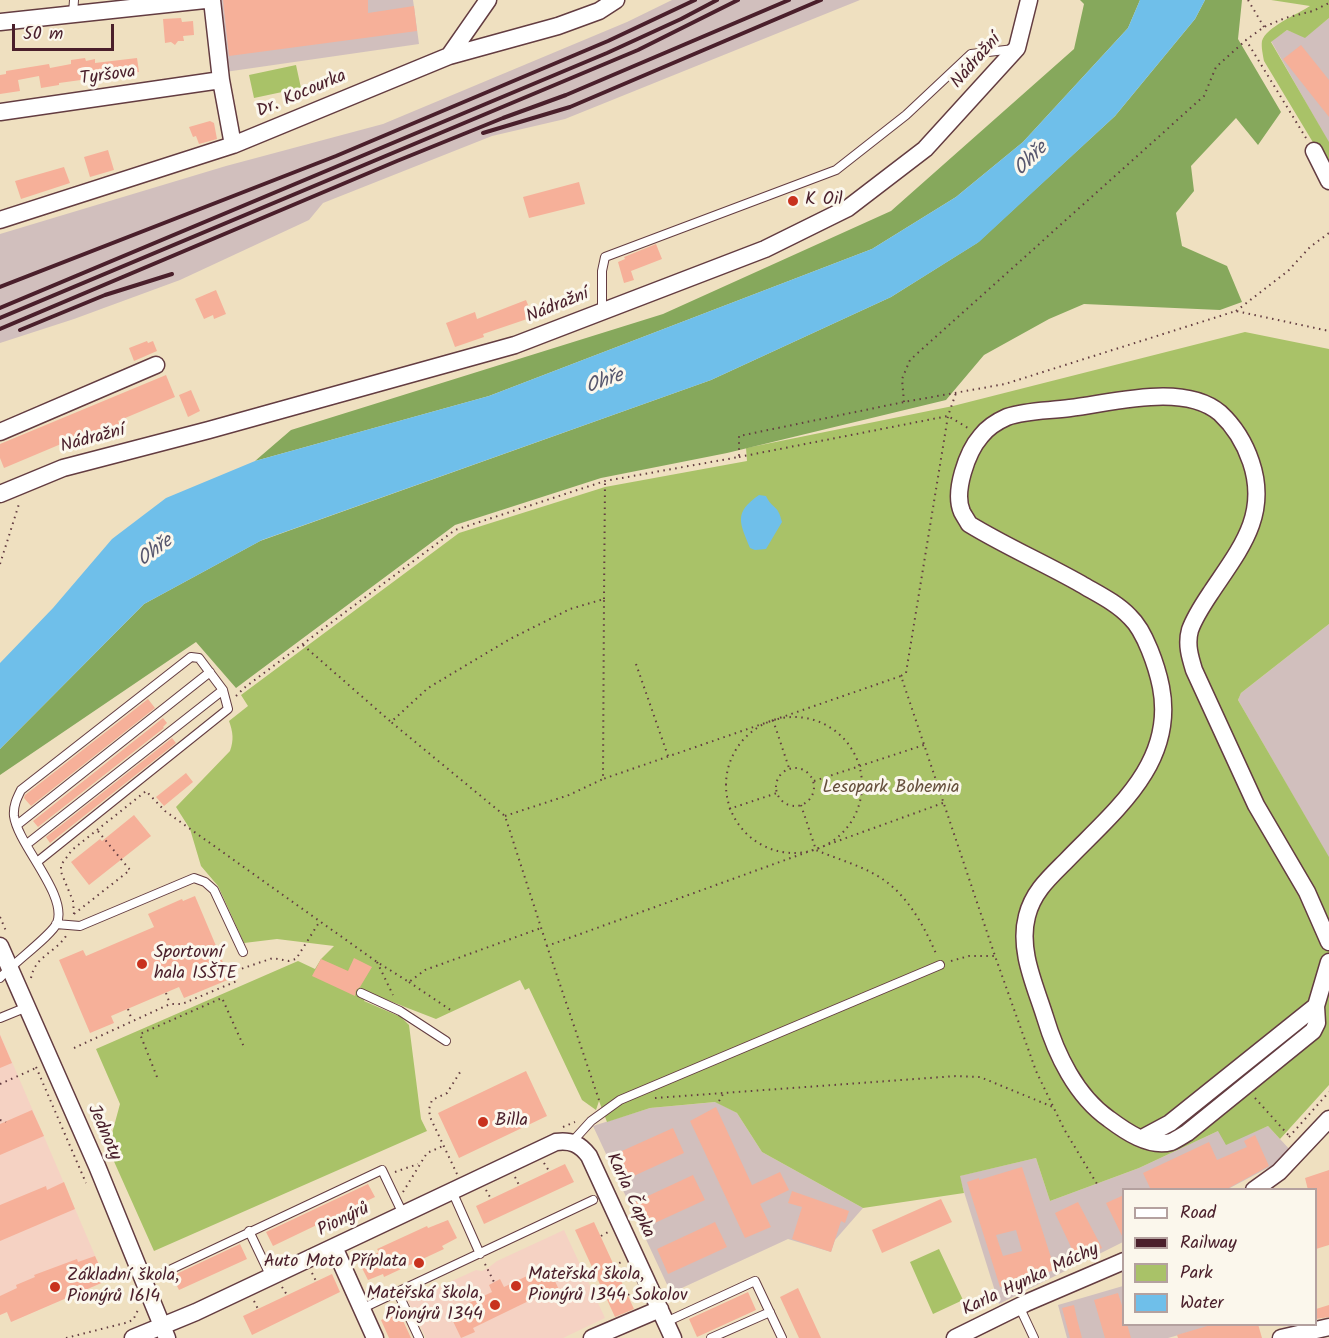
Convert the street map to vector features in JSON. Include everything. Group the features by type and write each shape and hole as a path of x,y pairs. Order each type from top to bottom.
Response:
{"street":[{"path":"0,22 73,7 205,0"},
{"path":"212,0 221,80 233,145"},
{"path":"449,56 488,0"},
{"name":"Dr. Kocourka","path":"0,220 233,145 449,56 558,26 599,11 616,0"},
{"name":"Nádražní","path":"1,489 63,468 515,345 765,249 848,208 925,149 1017,48 1029,0"},
{"name":"Tyršova","path":"0,111 221,80"},
{"path":"1314,151 1329,181"},
{"path":"0,432 156,366"},
{"path":"1329,942 1307,892 1256,805 1194,670 1188,647 1190,631 1201,608 1235,556 1255,516 1257,493 1255,474 1247,450 1232,427 1218,412 1201,402 1180,398 1149,396 1027,412 1006,418 981,436 968,458 962,474 960,498 962,512 969,524 1110,600 1131,618 1147,644 1161,686 1164,715 1159,741 1144,776 1128,799 1038,889 1027,916 1024,942 1029,966 1054,1046 1064,1066 1097,1111 1128,1132 1142,1138 1159,1143 1173,1141 1187,1133 1313,1031 1317,1023 1316,1006 1329,962"},
{"name":"Jednoty","path":"0,946 5,972 27,1007 165,1332"},
{"path":"1257,1188 1279,1172 1295,1143 1329,1119"},
{"name":"Pionýrů","path":"133,1338 165,1332 277,1282 401,1208 556,1142 572,1142"},
{"name":"Karla Čapka","path":"572,1142 583,1148 589,1156 673,1338"},
{"path":"334,1247 375,1338"},
{"name":"Karla Hynka Máchy","path":"955,1338 1019,1306 1122,1262"},
{"path":"592,1338 663,1316"},
{"path":"1281,1338 1329,1327"}],"lane":[{"path":"602,310 602,271 605,257 836,170 906,115 971,54 1017,48"},
{"path":"5,972 48,934 56,924 58,914 55,899 14,815 15,801 21,790 191,657 199,658 223,690 228,709 37,862"},
{"path":"17,825 210,672"},
{"path":"27,843 223,690"},
{"path":"56,924 80,926 194,878 205,882 214,890 243,952"},
{"path":"572,1142 591,1121 620,1100 940,965"},
{"path":"361,993 400,1011 446,1041"},
{"path":"0,1018 27,1007"},
{"path":"144,1281 382,1170 401,1208"},
{"path":"455,1184 480,1254"},
{"path":"361,1309 593,1200"},
{"path":"249,1231 277,1282"},
{"path":"663,1316 755,1281 782,1338"},
{"path":"398,1293 419,1338"},
{"path":"1019,1306 1034,1338"},
{"path":"711,1338 770,1312"}],"path":[{"path":"1248,0 1264,27"},
{"path":"904,402 902,379 910,360 1204,96 1216,67 1264,27 1285,18 1313,11 1329,3"},
{"path":"1246,40 1314,151"},
{"path":"739,457 739,436 1005,384 1236,311 1288,271 1310,247 1329,233"},
{"path":"1236,311 1329,331"},
{"path":"505,816 569,795 603,779 906,673 948,416 956,393"},
{"path":"228,709 238,693 455,530 605,481 948,416 981,436"},
{"path":"603,779 605,481"},
{"path":"0,564 26,482"},
{"path":"391,722 428,688 510,639 570,609 604,599"},
{"path":"303,644 391,722 505,816 599,1100"},
{"path":"636,664 668,756"},
{"path":"901,676 995,957 1036,1071 1064,1129 1097,1184"},
{"path":"790,717 808,718 825,724 839,734 851,748 859,765 861,790 855,816 832,842 816,850 795,854 774,851 755,842 740,828 729,809 725,788 728,766 738,746 753,730 773,720 790,717"},
{"path":"773,720 789,769"},
{"path":"814,781 924,745"},
{"path":"801,768 811,775 814,781 814,793 807,802 801,805 789,805 777,793 776,787 780,776 789,769 801,768"},
{"path":"97,830 130,870 74,914 73,901 61,872 61,865 72,850 97,830 146,791 165,811 377,962 452,1011"},
{"path":"729,809 777,793"},
{"path":"547,946 943,803"},
{"path":"801,805 816,850 887,882 900,894 916,916 940,965 969,956 995,957"},
{"path":"74,1048 170,1004 182,1004 237,981 232,972 273,958 288,961 296,959 320,921"},
{"path":"30,986 33,969 41,957 63,942 72,925"},
{"path":"409,982 425,970 541,928"},
{"path":"377,962 400,1011"},
{"path":"198,992 200,996"},
{"path":"166,993 170,1004"},
{"path":"157,1077 140,1034 222,998 244,1047"},
{"path":"128,1009 132,1020"},
{"path":"0,1084 36,1068"},
{"path":"455,1184 444,1145 430,1117 429,1109 432,1100 447,1093 462,1069"},
{"path":"655,1098 956,1076 980,1077 1053,1107"},
{"path":"1251,1093 1295,1143 1329,1092"},
{"path":"719,1101 723,1094"},
{"path":"0,1120 6,1122"},
{"path":"401,1208 419,1164 427,1153 444,1145"},
{"path":"544,1163 549,1171"},
{"path":"384,1176 419,1164"},
{"path":"515,1177 519,1185"},
{"path":"486,1190 491,1199"},
{"path":"601,1236 608,1232"},
{"path":"480,1254 494,1282"},
{"path":"614,1266 621,1262"},
{"path":"312,1273 316,1281"},
{"path":"277,1282 287,1295"},
{"path":"628,1295 635,1292"},
{"path":"254,1300 258,1309"},
{"path":"66,1338 133,1320 139,1306"}],"shaded area":[{"path":"218,0 413,0 419,44 225,72"},
{"path":"672,0 860,0 565,119 492,136 323,203 309,220 180,280 0,343 0,234 226,166 383,124 627,22"},
{"path":"1329,18 1329,143 1271,41 1287,30 1305,37"},
{"path":"1329,624 1329,858 1238,700 1241,693"},
{"path":"0,1034 106,1281 11,1322 7,1312 0,1315"},
{"path":"716,1102 737,1113 762,1152 863,1208 835,1240 831,1252 788,1239 671,1293 593,1126 650,1108"},
{"path":"1268,1126 1292,1152 1277,1163 1230,1188 1122,1188 1122,1242 999,1304 959,1176 1036,1158 1050,1201 1139,1168 1218,1131 1249,1134"},
{"name":"Mateřská škola, Pionýrů 1344 Sokolov","path":"564,1230 605,1318 563,1338 426,1338 408,1301 476,1270 482,1271 497,1261"},
{"path":"1122,1286 1122,1326 1210,1326 1168,1338 1067,1338 1058,1305"}],"green space":[{"path":"1080,0 1140,0 1128,28 1023,142 956,197 872,249 489,396 255,461 291,430 663,314 891,211 1074,49 1084,4"},
{"path":"1205,0 1242,0 1238,39 1281,112 1258,145 1236,118 1191,166 1194,191 1176,213 1182,246 1227,266 1242,302 1220,310 1084,304 1049,319 984,355 946,400 727,453 601,478 455,525 236,688 196,642 0,775 0,749 144,604 260,541 711,380 891,297 977,243 1115,116 1195,19"},
{"path":"1271,0 1329,0 1329,18 1305,38 1287,30 1271,42 1329,142 1329,169 1264,61 1262,48 1262,41 1270,31 1310,6"},
{"path":"296,65 301,88 254,98 249,75"},
{"name":"Lesopark Bohemia","path":"1245,332 1329,349 1329,624 1241,693 1238,700 1329,857 1329,1085 1280,1139 1268,1126 1226,1145 1218,1131 1139,1168 1050,1201 1036,1158 960,1176 964,1193 863,1208 762,1152 737,1113 715,1102 650,1108 607,1122 599,1101 596,1110 582,1100 529,988 525,990 520,980 436,1019 369,993 364,1001 401,1017 409,1025 421,1119 427,1131 154,1251 108,1148 120,1104 96,1049 298,961 315,969 334,946 277,939 244,943 218,886 201,866 190,829 176,807 230,751 233,736 229,721 248,706 241,695 459,533 605,487 747,461 746,448 953,406"},
{"path":"939,1249 963,1300 933,1314 910,1262"}],"water":[{"name":"Ohře","path":"1140,0 1205,0 1195,19 1115,116 979,242 891,297 711,380 262,540 144,604 0,749 0,663 53,608 112,539 166,498 255,461 489,396 872,249 956,197 1023,142 1128,28"},
{"path":"759,495 766,496 779,512 782,522 766,549 755,550 750,548 741,519 745,507"}],"building":[{"path":"223,0 368,0 368,13 414,6 417,31 229,56"},
{"path":"181,18 182,22 193,21 194,35 183,36 184,41 178,41 175,45 171,42 165,43 163,19"},
{"path":"1301,45 1329,80 1329,117 1283,59"},
{"path":"85,58 86,61 95,59 95,63 137,58 139,72 59,83 59,85 41,88 39,76 18,80 20,91 0,94 0,75 6,74 6,71 49,64 50,68 71,64 71,60"},
{"path":"210,121 214,123 217,139 199,144 189,127"},
{"path":"108,150 114,170 90,177 84,157"},
{"path":"64,167 70,183 21,199 15,181"},
{"path":"579,182 585,204 529,218 523,197"},
{"path":"656,244 662,259 631,271 634,280 624,283 618,262 625,259 624,257"},
{"path":"216,290 226,314 214,319 213,315 204,319 195,299"},
{"path":"526,300 533,317 483,334 484,337 455,347 446,323 475,312 477,319"},
{"path":"147,341 148,343 153,341 157,351 134,361 129,348"},
{"path":"166,375 175,397 118,421 120,425 113,428 115,431 71,449 70,446 63,449 61,444 4,468 0,458 0,444"},
{"path":"191,390 200,411 188,417 179,395"},
{"path":"148,699 155,708 31,806 24,798 25,795"},
{"path":"163,718 167,723 164,728 38,827 33,821"},
{"path":"172,738 176,743 50,843 46,837"},
{"path":"186,773 193,782 164,806 156,797"},
{"path":"134,815 151,836 89,885 71,862"},
{"name":"Sportovní hala ISŠTE","path":"195,896 230,979 184,998 179,987 111,1016 114,1023 90,1033 59,960 83,950 86,956 154,927 148,914 182,899 183,901"},
{"path":"354,958 372,967 356,990 355,996 312,976 321,959 348,971"},
{"path":"0,1035 12,1063 0,1068"},
{"path":"526,1071 547,1116 459,1158 438,1113"},
{"path":"716,1107 752,1185 780,1172 789,1190 760,1204 771,1227 745,1238 690,1121"},
{"path":"32,1110 44,1136 0,1155 0,1124"},
{"path":"673,1128 684,1153 625,1180 613,1155"},
{"path":"1255,1135 1269,1166 1229,1188 1150,1188 1143,1173 1209,1142 1217,1160 1247,1147 1244,1141"},
{"path":"565,1164 574,1182 484,1224 476,1206"},
{"path":"1022,1167 1055,1270 1000,1287 967,1182 979,1178 979,1180","holes":["1016,1230 1022,1251 1003,1256 996,1235"]},
{"path":"1329,1170 1329,1245 1317,1249 1317,1188 1308,1188 1305,1178"},
{"path":"693,1175 705,1200 646,1227 635,1202"},
{"path":"64,1182 75,1209 0,1241 0,1205 46,1186 47,1190"},
{"path":"368,1184 375,1197 273,1246 266,1232"},
{"path":"792,1191 849,1211 845,1223 841,1221 831,1252 792,1239 802,1207 788,1203"},
{"path":"1122,1196 1122,1236 1106,1203"},
{"path":"941,1199 952,1222 882,1253 872,1230"},
{"path":"1078,1202 1102,1248 1077,1260 1055,1213"},
{"path":"448,1220 457,1238 442,1246 444,1249 384,1277 383,1274 368,1280 359,1262 379,1252 377,1249 427,1226 428,1228"},
{"path":"594,1222 634,1309 615,1317 575,1230"},
{"path":"715,1222 727,1247 668,1274 657,1249"},
{"path":"240,1244 247,1259 179,1290 172,1276"},
{"name":"Základní škola, Pionýrů 1614","path":"95,1256 106,1281 11,1322 7,1312 0,1315 0,1296 17,1288 16,1285 35,1277 34,1275 77,1259 78,1262"},
{"name":"Mateřská škola, Pionýrů 1344","path":"550,1270 560,1292 546,1298 543,1294 473,1328 475,1332 461,1338 451,1317 472,1308 469,1303 492,1292 489,1285 500,1279 504,1287 527,1276 529,1280"},
{"path":"332,1274 340,1292 252,1335 243,1316"},
{"path":"798,1288 821,1338 799,1338 780,1297"},
{"path":"748,1292 756,1310 697,1337 689,1319"},
{"path":"1118,1293 1122,1306 1122,1326 1128,1326 1131,1338 1105,1338 1094,1300"},
{"path":"1074,1305 1082,1338 1070,1338 1062,1308"},
{"path":"1329,1305 1329,1317 1317,1319 1317,1309"},
{"path":"399,1312 411,1338 389,1338 381,1320"},
{"path":"1207,1326 1259,1326 1262,1338 1178,1338 1177,1335"}],"railway":[{"path":"0,287 336,156 608,41 695,0"},
{"path":"0,308 607,53 717,0"},
{"path":"0,318 638,50 738,0"},
{"path":"0,329 397,161 566,95 789,0"},
{"path":"483,133 570,107 821,0"},
{"path":"20,330 105,295 172,274"}],"place":[{"name":"K Oil","path":"793,201"},
{"name":"Sportovní hala ISŠTE","path":"142,964"},
{"name":"Billa","path":"483,1122"},
{"name":"Auto Moto Příplata","path":"419,1263"},
{"name":"Mateřská škola, Pionýrů 1344 Sokolov","path":"516,1286"},
{"name":"Základní škola, Pionýrů 1614","path":"55,1287"},
{"name":"Mateřská škola, Pionýrů 1344","path":"495,1305"}]}
